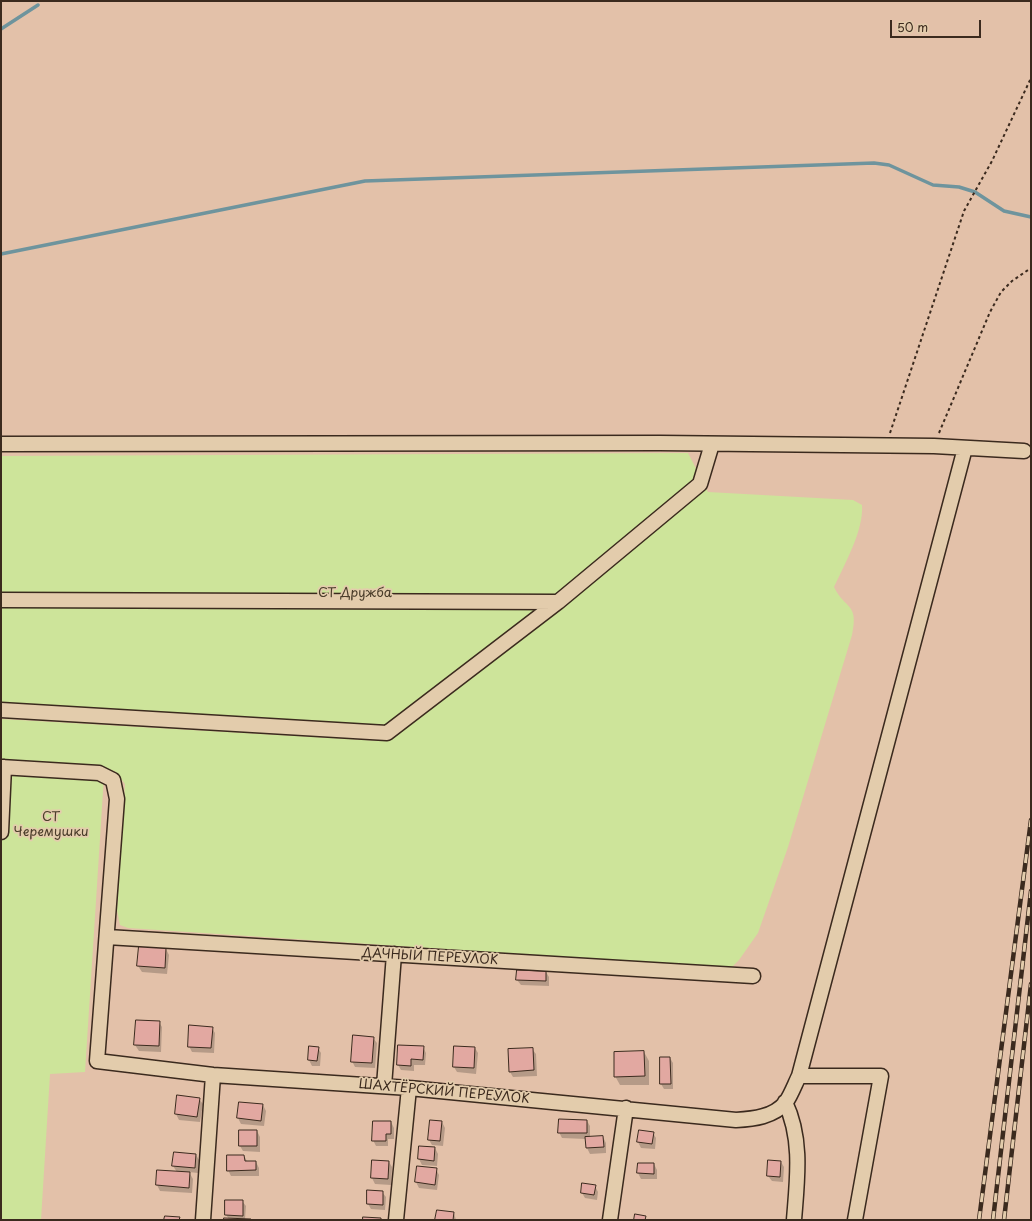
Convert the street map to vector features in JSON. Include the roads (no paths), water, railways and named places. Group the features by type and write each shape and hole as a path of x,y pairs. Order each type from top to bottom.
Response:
{"street":[{"path":"1,444 885,445 1024,451"},
{"path":"1,710 387,733 558,602 700,484 712,444"},
{"path":"794,1220 796,1134 793,1118 786,1102 799,1076 965,448"},
{"path":"1,600 558,602"},
{"path":"1,832 3,767 99,772 113,780 117,798 107,937"},
{"name":"ДАЧНЫЙ ПЕРЕУЛОК","path":"107,937 754,976"},
{"name":"ШАХТЁРСКИЙ ПЕРЕУЛОК","path":"107,937 97,1060 213,1075 409,1088 626,1108 736,1120 754,1119 767,1115 786,1102"},
{"path":"384,1086 394,954"},
{"path":"203,1220 213,1075"},
{"path":"799,1076 881,1076 855,1220"},
{"path":"396,1220 409,1088"},
{"path":"610,1220 626,1108"}],"waterway":[{"path":"1,29 38,5"},
{"path":"1,254 365,181 874,163 889,165 933,185 959,187 975,192 1004,211 1031,217"}],"railway":[{"path":"979,1220 1031,820"},
{"path":"993,1220 1031,891"},
{"path":"1004,1220 1031,984"}],"park label":[{"name":"СТ Дружба","path":"355,593"},
{"name":"СТ Черемушки","path":"51,824"}]}
